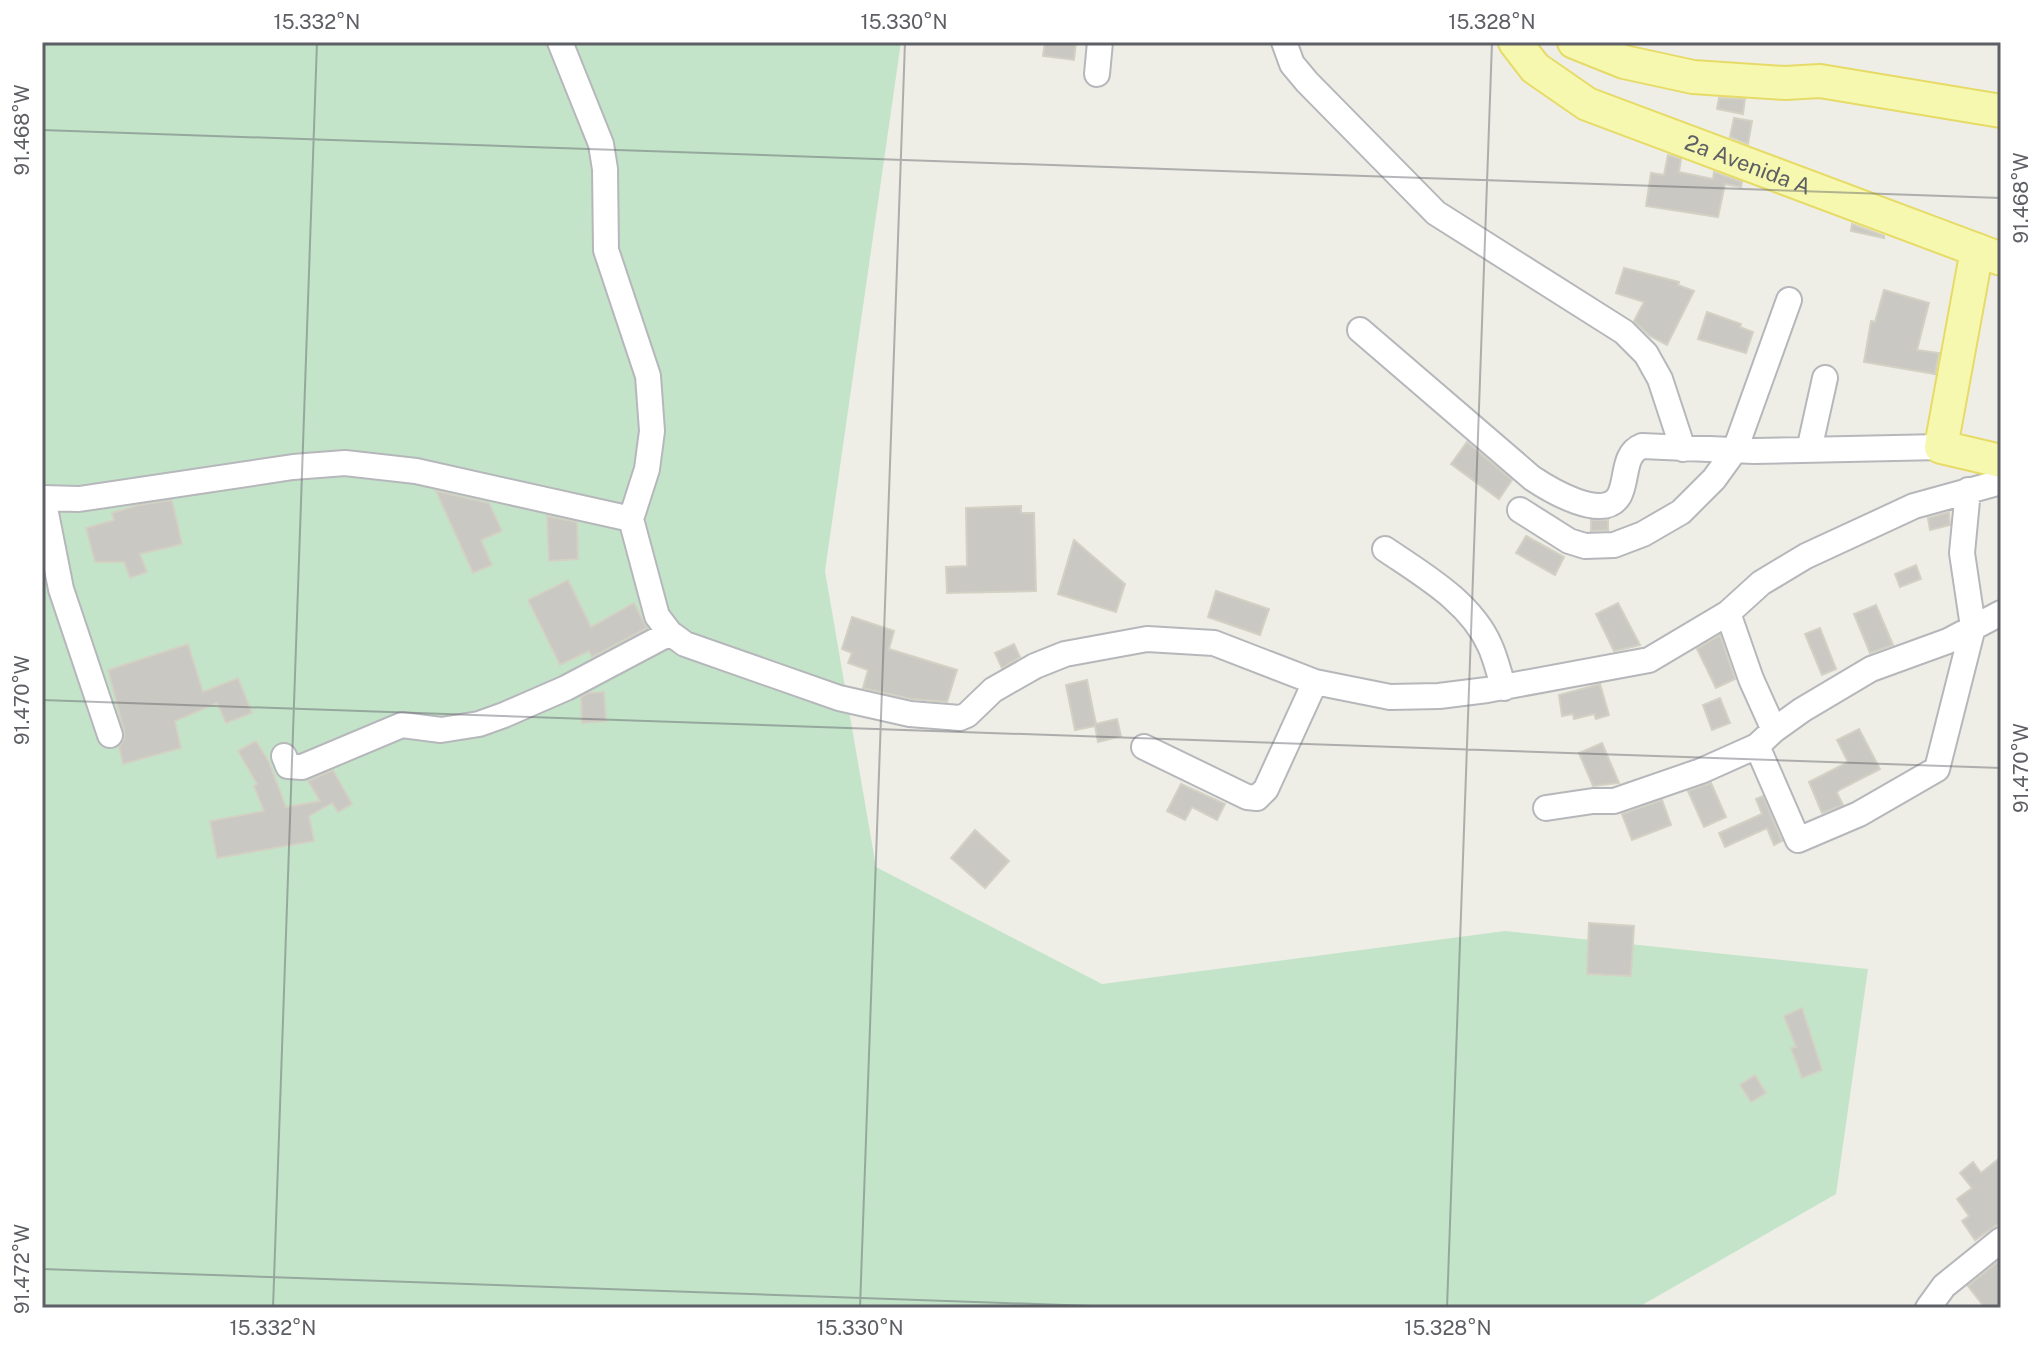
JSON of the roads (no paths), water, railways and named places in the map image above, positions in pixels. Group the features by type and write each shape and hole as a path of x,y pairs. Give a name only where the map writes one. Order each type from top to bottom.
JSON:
{"main road":[{"name":"2a Avenida A","path":"1515,42 1535,68 1587,104 1989,254"},
{"path":"1574,42 1624,62 1693,77 1785,83 1820,81 2001,111"},
{"path":"1989,254 1941,447 2001,461"}],"street":[{"path":"560,42 601,144 605,169 606,250 648,376 651,443 647,469 631,519 652,606 670,633 693,648 839,698 910,714 952,719 967,715 993,690 1035,666 1065,654 1147,639 1214,643 1315,682 1390,697 1439,696 1504,688 1649,660 1728,613 1761,583 1806,556 1914,506 2001,482"},
{"path":"1097,74 1100,42"},
{"path":"1284,42 1292,64 1307,82 1436,213 1624,332 1646,354 1660,379 1683,449"},
{"path":"1520,510 1569,541 1585,546 1614,545 1643,534 1681,512 1714,479 1735,450 1789,300"},
{"path":"1360,330 1532,478 1573,500 1599,506 1615,500 1631,454 1638,447 1735,450 1941,447"},
{"path":"1809,450 1825,378"},
{"path":"110,735 61,589 42,498 88,498 293,467 345,463 405,469 631,519"},
{"path":"1728,613 1751,679 1765,738 1798,840 1859,814 1937,769 1973,627 1962,553 1968,490"},
{"path":"1385,549 1428,578 1475,620 1491,646 1504,688"},
{"path":"1546,808 1614,801 1671,783 1765,738 1871,669 1948,641 2001,613"},
{"path":"284,756 288,766 302,767 402,725 441,730 479,724 566,688 670,633"},
{"path":"1144,747 1247,797 1257,798 1266,789 1315,682"},
{"path":"1928,1308 1944,1286 2001,1240"}]}
